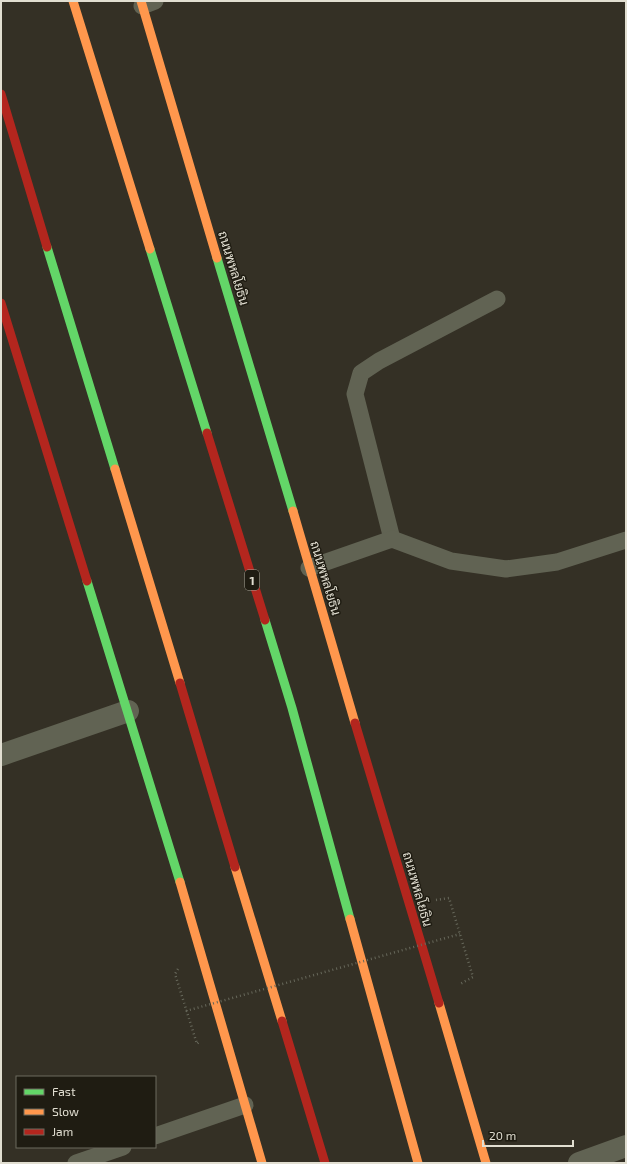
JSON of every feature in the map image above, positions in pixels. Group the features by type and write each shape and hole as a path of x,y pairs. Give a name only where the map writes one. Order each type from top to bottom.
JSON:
{"main road":[{"name":"1","path":"73,1 292,708 418,1163"},
{"name":"ถนนพหลโยธิน","path":"146,3 309,568 486,1163"},
{"path":"1,94 325,1163"},
{"path":"1,303 196,933 262,1163"}],"street":[{"path":"1,756 128,711"},
{"path":"579,1163 626,1146"}],"lane":[{"path":"392,539 355,394 360,373 379,361 497,299"},
{"path":"309,568 392,539 451,561 506,569 557,562 626,540"},
{"path":"156,1136 245,1105"},
{"path":"76,1163 119,1148"}],"path":[{"path":"410,905 449,898 473,977 437,997"},
{"path":"186,1011 460,934"}],"traffic: fast":[{"path":"47,247 115,469"},
{"path":"150,249 207,433"},
{"path":"217,258 293,511"},
{"path":"87,581 180,882"},
{"path":"265,620 292,708 350,919"}],"traffic: slow":[{"path":"73,1 150,249"},
{"path":"141,1 217,258"},
{"path":"115,469 180,683"},
{"path":"293,511 355,723"},
{"path":"235,867 282,1021"},
{"path":"180,882 262,1163"},
{"path":"350,919 418,1163"},
{"path":"439,1003 486,1163"}],"traffic: jam":[{"path":"1,94 47,247"},
{"path":"1,303 87,581"},
{"path":"207,433 265,620"},
{"path":"180,683 235,867"},
{"path":"355,723 439,1003"},
{"path":"282,1021 325,1163"}]}
